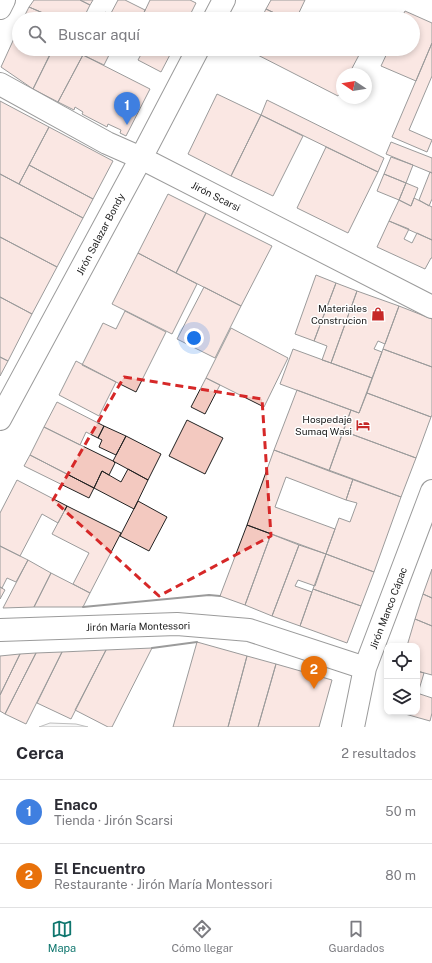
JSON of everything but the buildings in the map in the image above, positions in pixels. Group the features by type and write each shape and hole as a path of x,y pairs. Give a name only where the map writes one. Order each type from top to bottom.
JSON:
{"street":[{"path":"0,8 4,0"},
{"path":"218,12 224,0"},
{"name":"Jirón Salazar Bondy","path":"0,419 194,56"},
{"name":"Jirón Scarsi","path":"0,84 107,144 141,158 432,307"},
{"name":"Jirón Manco Cápac","path":"354,727 365,668 432,491"},
{"name":"Jirón María Montessori","path":"0,630 177,624 249,630 365,668"}],"highlighted area":[{"path":"124,377 262,399 271,536 159,596 53,500"}],"shaded area":[{"path":"50,723 76,724 88,727 39,727"}],"wall":[{"path":"83,607 209,595 220,596"},
{"path":"152,648 197,642"}],"place":[{"name":"Enaco","path":"127,125"},
{"name":"Materiales Construcion","path":"378,314"},
{"name":"Hospedaje Sumaq Wasi","path":"363,425"},
{"name":"El Encuentro","path":"314,689"}]}
